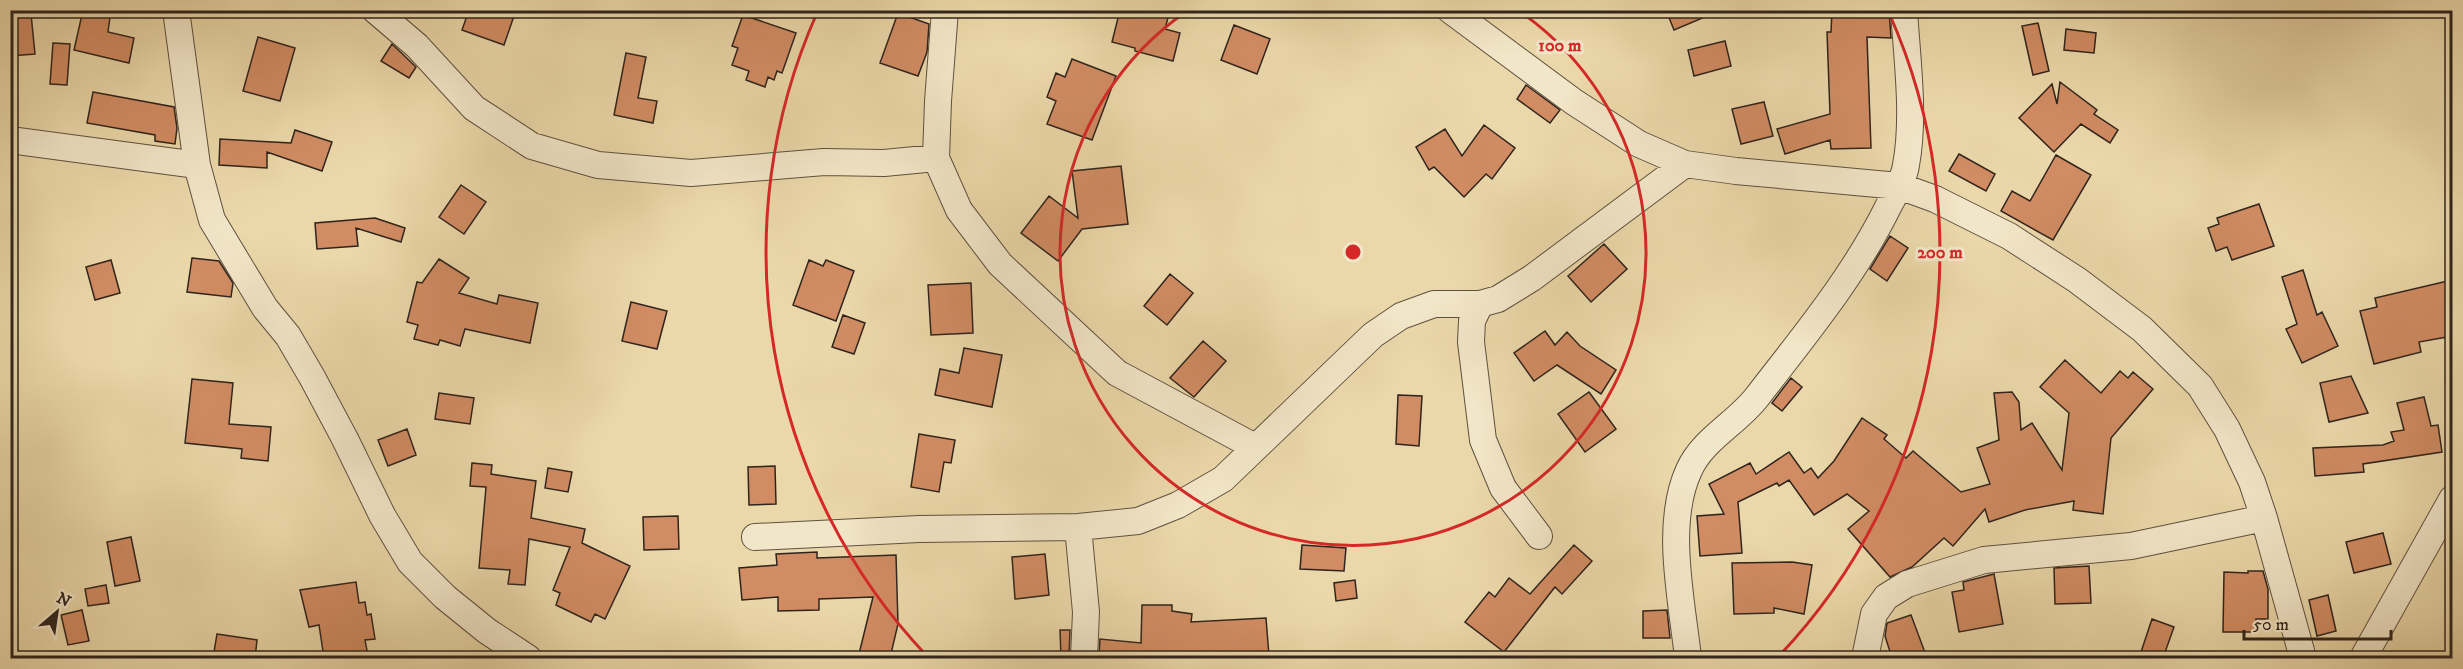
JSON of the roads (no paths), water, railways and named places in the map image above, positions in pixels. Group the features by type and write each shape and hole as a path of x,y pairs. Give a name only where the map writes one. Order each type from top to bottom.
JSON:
{"street":[{"path":"176,10 197,165 212,220 265,308 288,336 306,367 345,439 382,515 410,562 445,597 487,631 528,658"},
{"path":"375,10 417,46 474,108 532,146 598,165 691,172 824,162 884,163 936,158"},
{"path":"1450,10 1574,102 1639,144 1685,164 1899,186 1935,199 2009,236 2077,280 2142,328 2200,386 2232,440 2252,482 2264,518 2303,658"},
{"path":"1688,658 1676,546 1677,507 1689,469 1712,440 1748,408 1827,306 1871,242 1899,186 1906,167 1909,144 1904,10"},
{"path":"939,14 936,158 959,210 1000,264 1117,373 1255,447"},
{"path":"10,140 197,165"},
{"path":"755,537 919,529 1078,527 1138,521 1178,505 1223,479 1373,335 1401,316 1434,304 1480,304 1498,299 1532,278 1685,164"},
{"path":"1480,304 1472,321 1471,342 1483,440 1503,488 1539,536"},
{"path":"2363,658 2452,499"},
{"path":"1865,658 1874,614 1886,597 1907,584 1984,560 2131,546 2264,518"},
{"path":"1078,527 1086,612 1084,658"}]}
